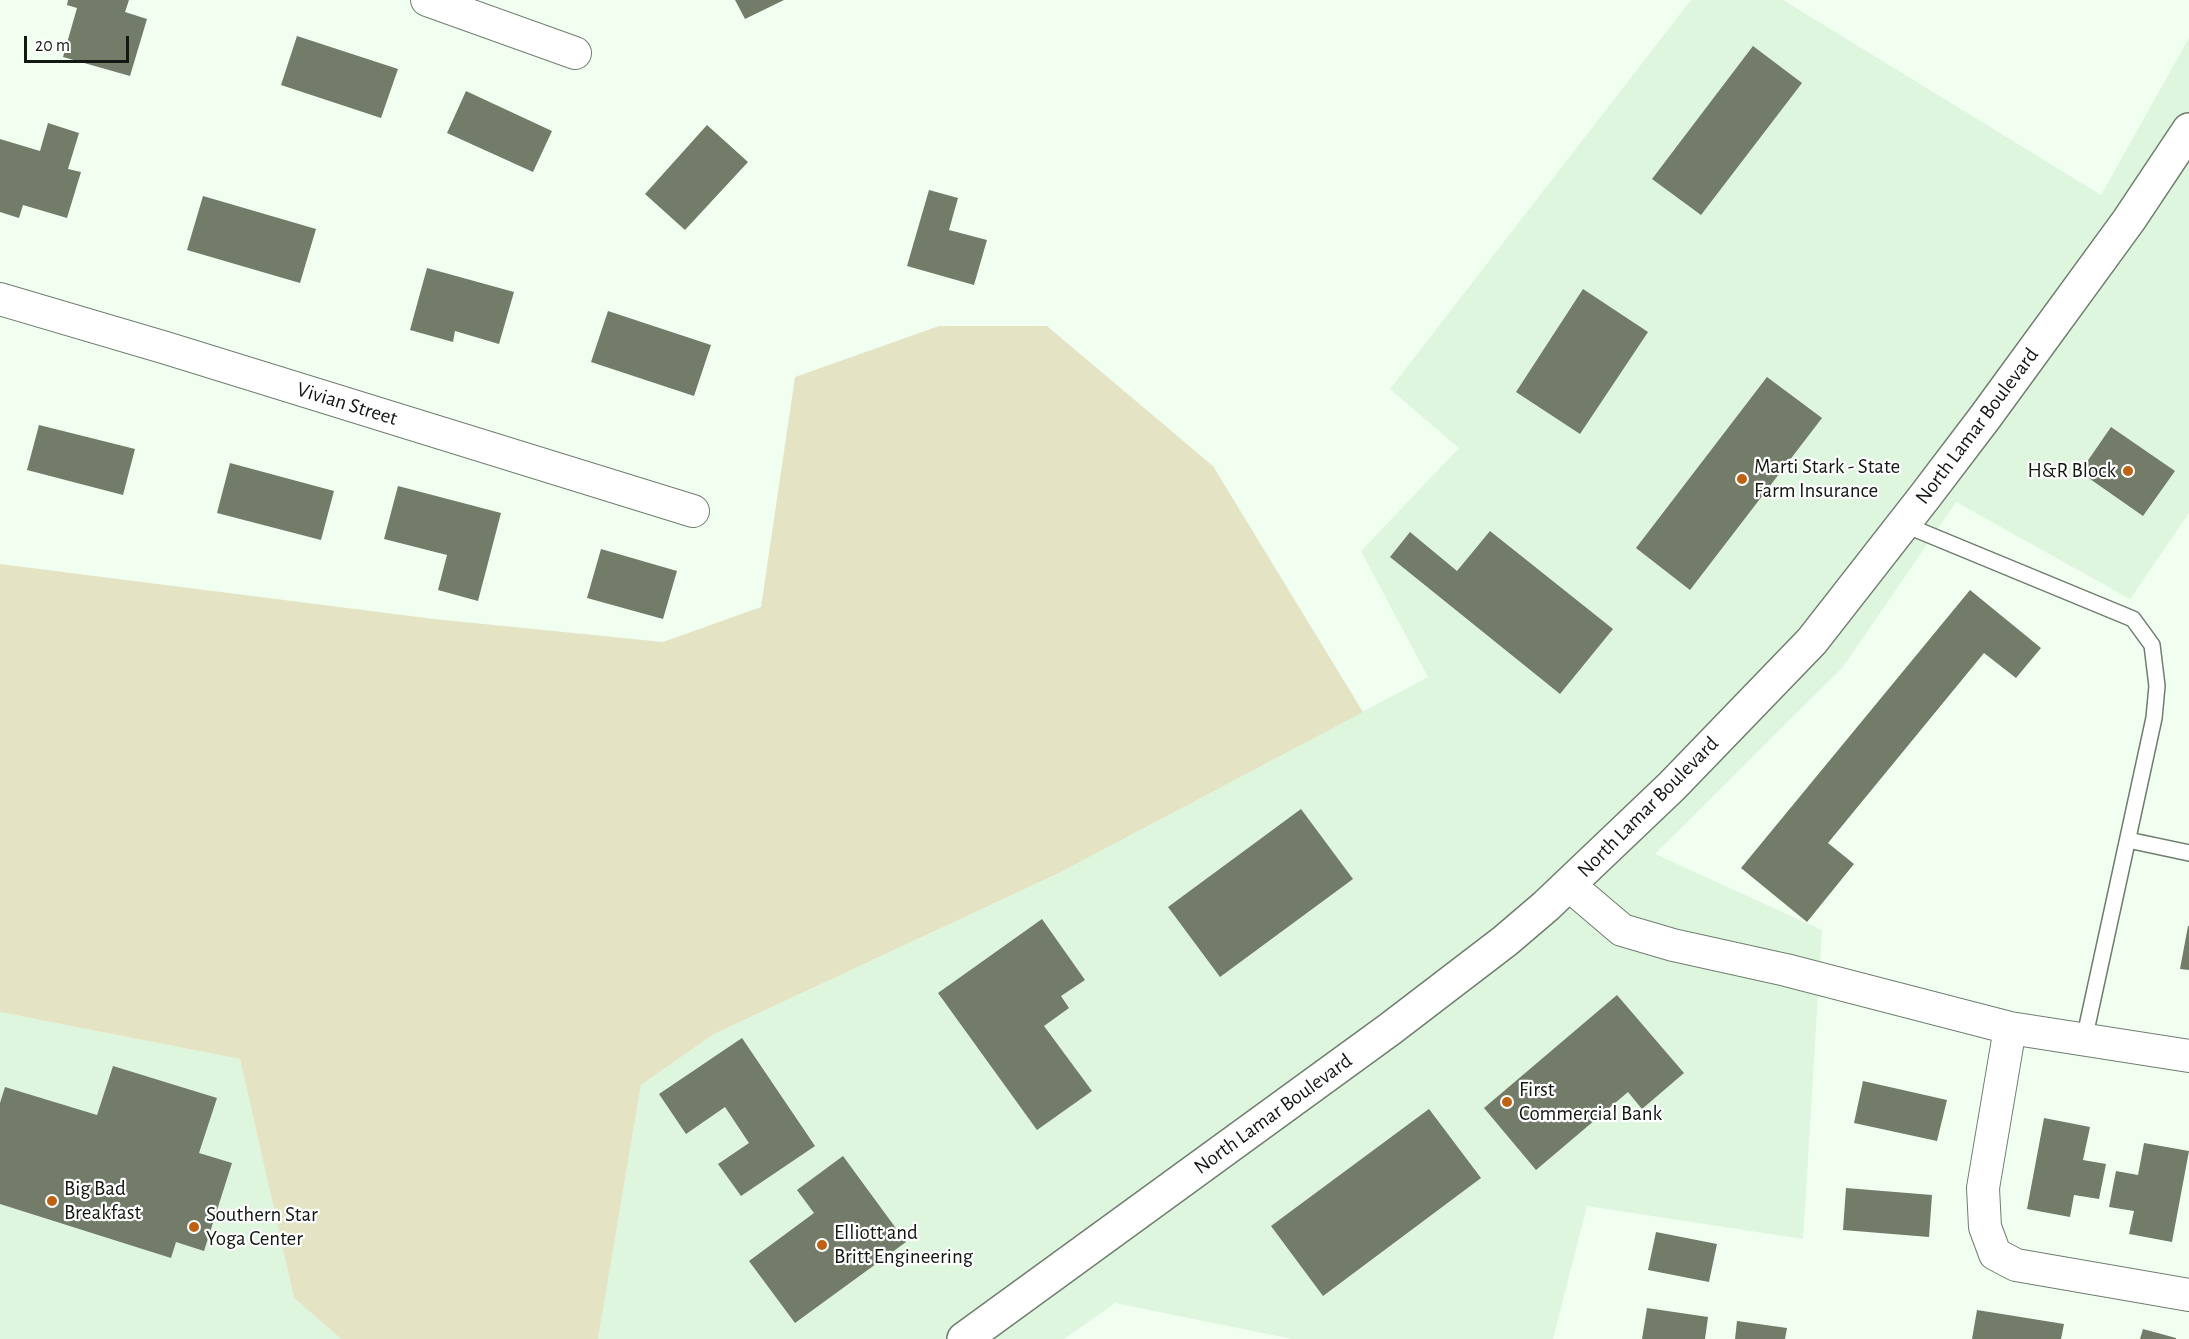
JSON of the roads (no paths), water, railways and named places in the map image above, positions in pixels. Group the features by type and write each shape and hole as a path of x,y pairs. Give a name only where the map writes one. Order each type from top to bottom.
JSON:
{"street":[{"path":"427,0 575,53"},
{"name":"North Lamar Boulevard","path":"964,1339 1390,1029 1505,941 1569,885 1672,786 1812,641 1903,524 2122,229 2189,130"},
{"name":"Vivian Street","path":"0,299 166,348 693,512"},
{"path":"1569,885 1623,930 1672,945 1786,970 2010,1028 2189,1056"},
{"path":"2010,1028 1983,1188 1985,1227 1995,1254 2016,1265 2189,1295"}],"lane":[{"path":"1903,524 2133,620 2152,645 2157,686 2154,718 2084,1040"},
{"path":"2128,840 2189,853"}],"place":[{"name":"H&R Block","path":"2128,471"},
{"name":"Marti Stark - State Farm Insurance","path":"1742,479"},
{"name":"First Commercial Bank","path":"1507,1102"},
{"name":"Big Bad Breakfast","path":"52,1201"},
{"name":"Southern Star Yoga Center","path":"194,1227"},
{"name":"Elliott and Britt Engineering","path":"822,1245"}]}
